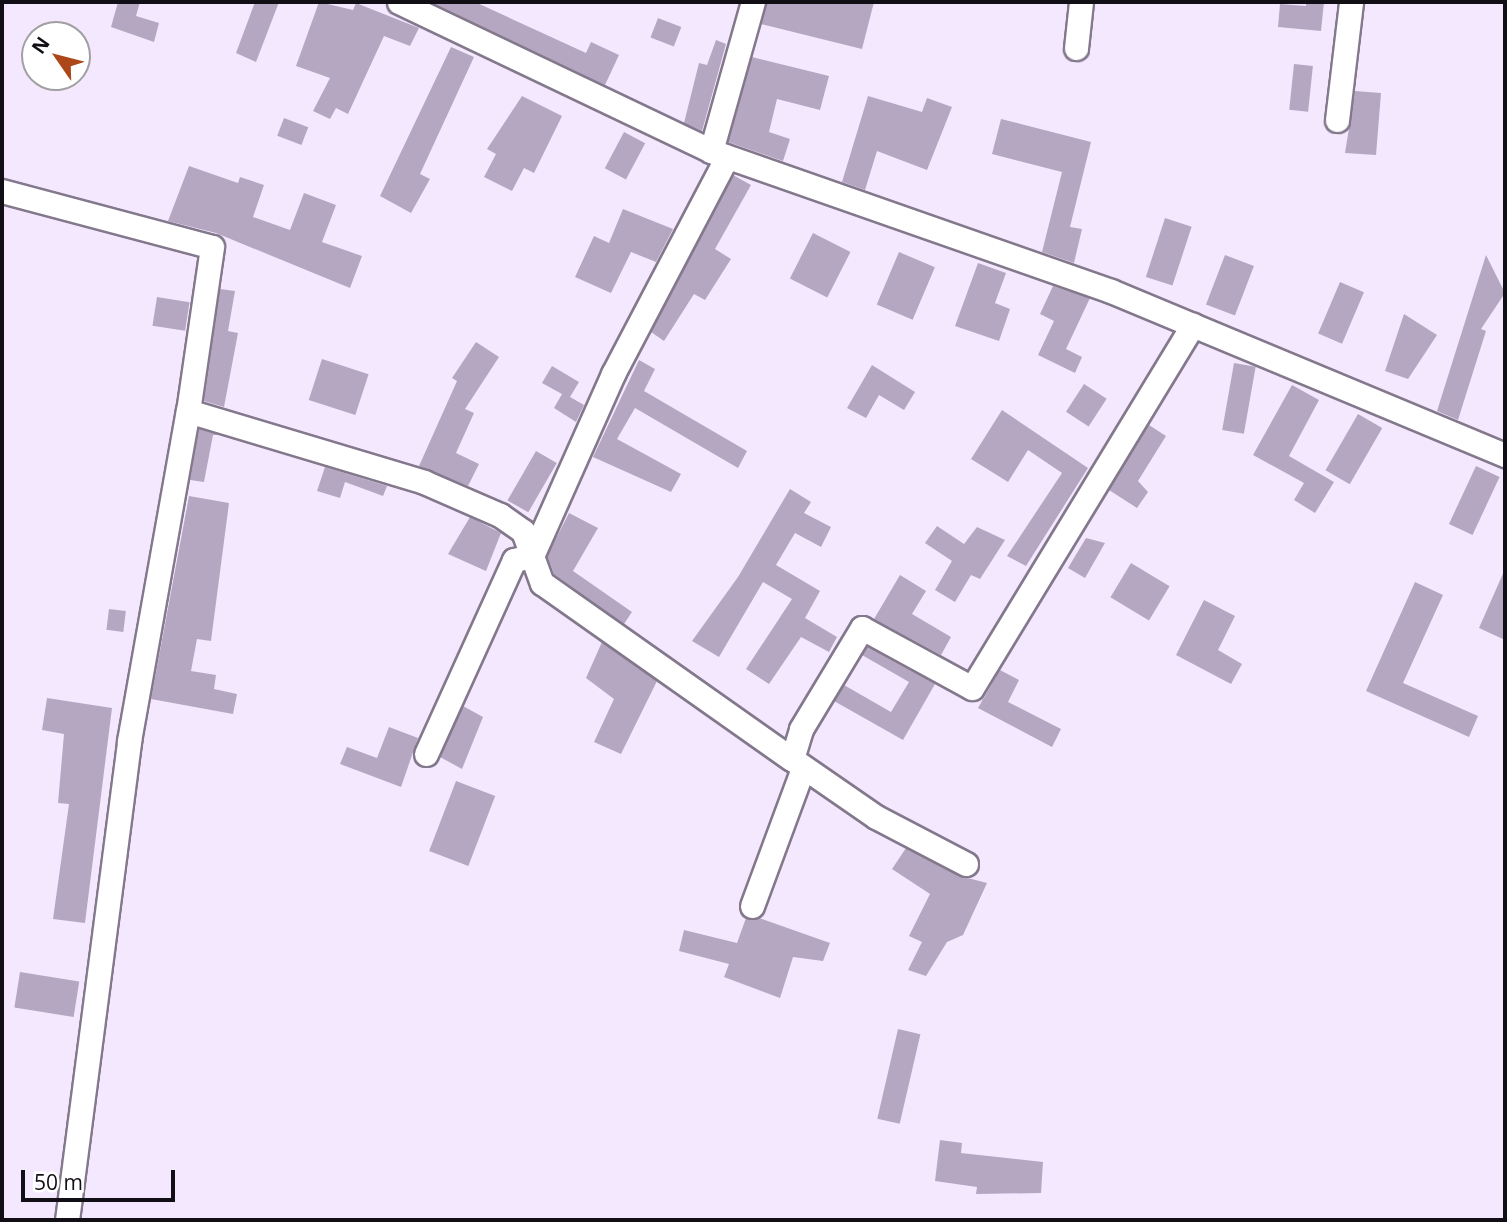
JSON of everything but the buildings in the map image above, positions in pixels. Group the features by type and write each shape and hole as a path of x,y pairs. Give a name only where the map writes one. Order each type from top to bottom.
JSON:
{"street":[{"path":"399,2 719,154 1111,291 1505,454"},
{"path":"532,556 613,374 719,154 753,2"},
{"path":"1076,48 1081,2"},
{"path":"1338,120 1351,2"},
{"path":"2,191 212,247 188,411 129,741 68,1220"},
{"path":"752,906 797,763 801,729 862,628 972,688 1192,325"},
{"path":"188,411 436,487 515,526 532,556 542,583 876,817 966,864"},
{"path":"426,754 514,560 532,556"}]}
